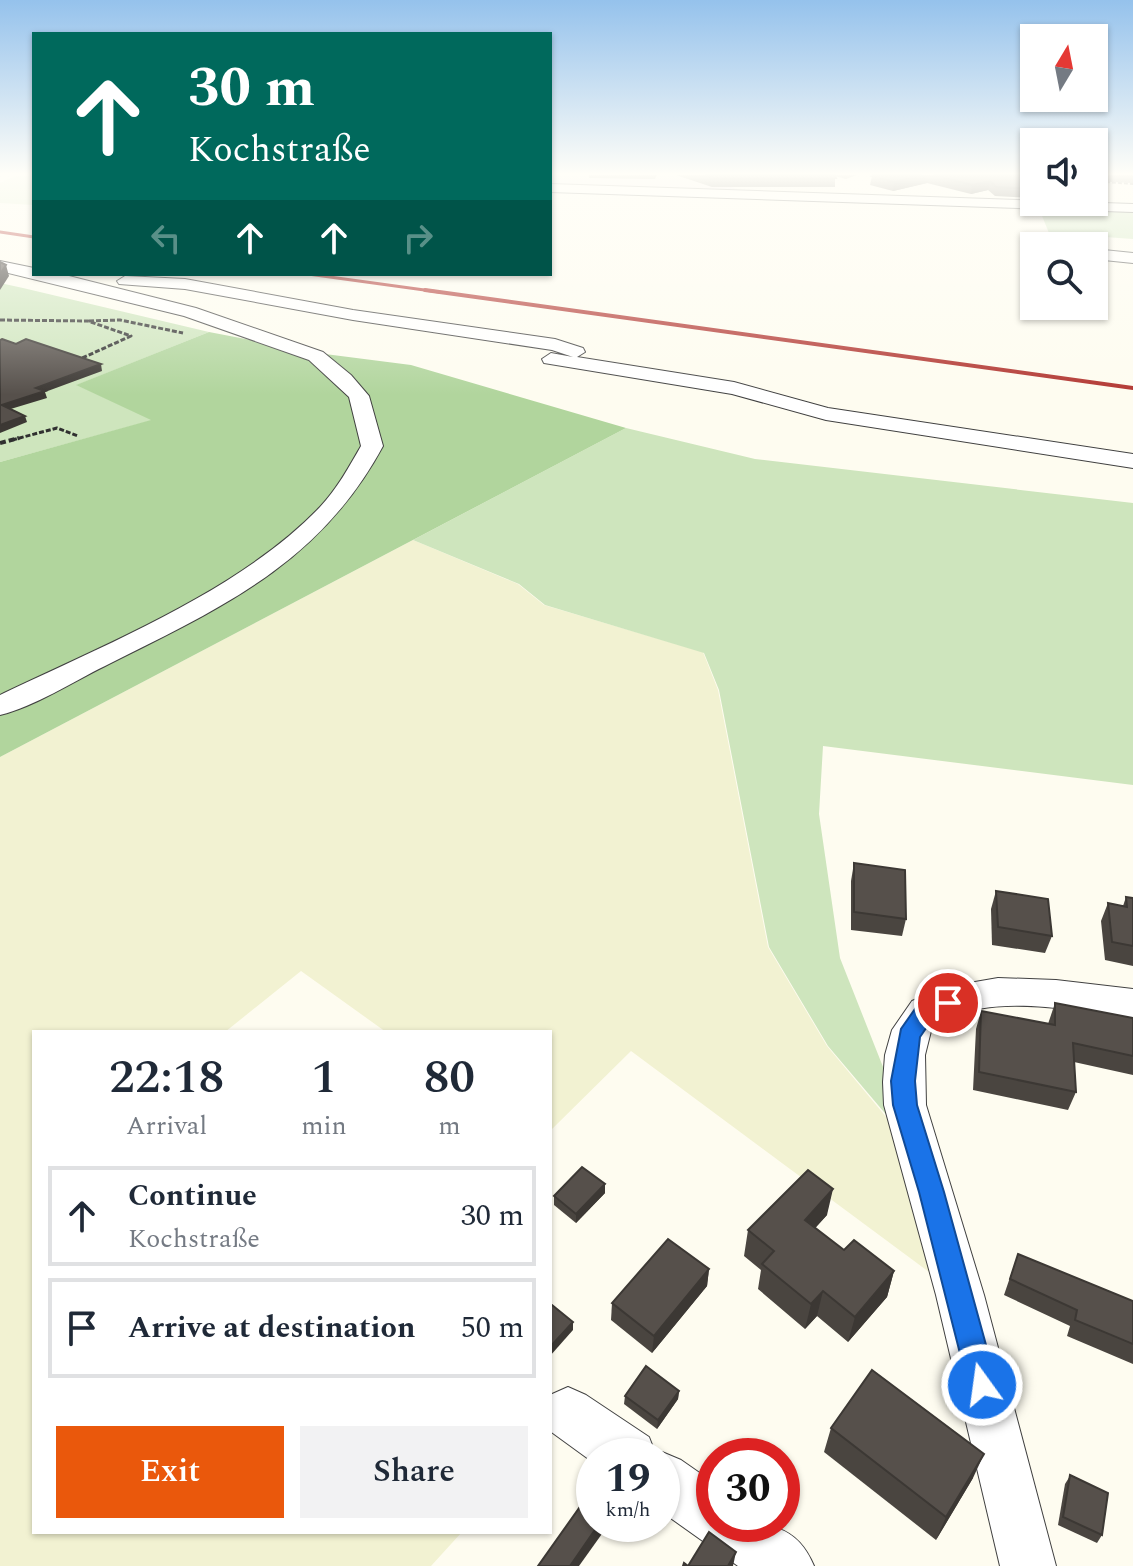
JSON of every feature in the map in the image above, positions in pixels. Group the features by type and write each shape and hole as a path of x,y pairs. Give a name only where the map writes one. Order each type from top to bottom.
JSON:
{"street":[{"path":"1108,255 1133,258"},
{"path":"0,266 32,273"},
{"path":"0,706 246,581 291,546 338,501 372,446 359,396 316,356 190,312 51,276"},
{"path":"87,284 131,281 185,284 353,315 555,345 582,354 607,369"},
{"path":"551,359 734,388 826,414 1133,461"},
{"path":"1028,1566 932,1192 905,1105 903,1081 909,1035 925,1012 971,994 1049,993 1133,1004"},
{"path":"568,1413 604,1438"},
{"path":"752,1542 786,1566"}],"path":[{"path":"0,320 120,320 183,333"},
{"path":"73,362 131,336 88,321"},
{"path":"0,443 57,428 78,436"}],"green space":[{"path":"0,283 209,332 77,385 153,420 0,462"},
{"path":"209,332 325,354 411,365 626,428 0,757 0,462 151,420 76,385"},
{"path":"626,428 755,459 1133,503 1133,785 823,746 819,814 840,958 932,1191 889,1118 828,1046 769,947 719,690 704,653 545,605 519,584 413,540"},
{"path":"413,540 518,584 544,605 703,652 718,690 768,947 827,1046 887,1118 932,1192 960,1295 631,1051 552,1129 552,1030 383,1030 301,971 227,1030 32,1030 32,1534 460,1534 431,1566 0,1566 0,757"}],"building":[{"path":"2,339 16,344 26,339 101,364 36,388 45,391 2,405 25,416 0,425"},
{"path":"854,863 905,870 906,919 854,912"},
{"path":"996,891 1048,899 1052,936 998,927"},
{"path":"1126,897 1133,898 1133,946 1112,942 1108,903 1127,907"},
{"path":"1055,1003 1133,1018 1133,1056 1073,1043 1076,1092 979,1072 981,1011 1055,1025"},
{"path":"582,1167 605,1184 576,1214 554,1196"},
{"path":"808,1170 833,1189 805,1220 844,1250 854,1240 894,1271 855,1317 823,1291 811,1304 762,1264 774,1251 748,1230"},
{"path":"668,1239 709,1269 654,1336 612,1303"},
{"path":"1018,1254 1133,1301 1133,1344 1075,1320 1077,1310 1010,1279"},
{"path":"552,1305 573,1322 552,1345"},
{"path":"646,1366 679,1391 658,1420 625,1396"},
{"path":"872,1370 984,1454 946,1517 831,1428"},
{"path":"1070,1475 1108,1493 1102,1535 1063,1517"},
{"path":"576,1512 576,1542 587,1542 570,1566 538,1566"},
{"path":"703,1542 722,1542 736,1552 728,1566 688,1566"}],"railway":[{"path":"323,276 439,292"},
{"path":"425,290 1133,388"}],"route":[{"path":"948,1003 925,1012 909,1035 903,1081 905,1105 932,1192 982,1385"}]}
